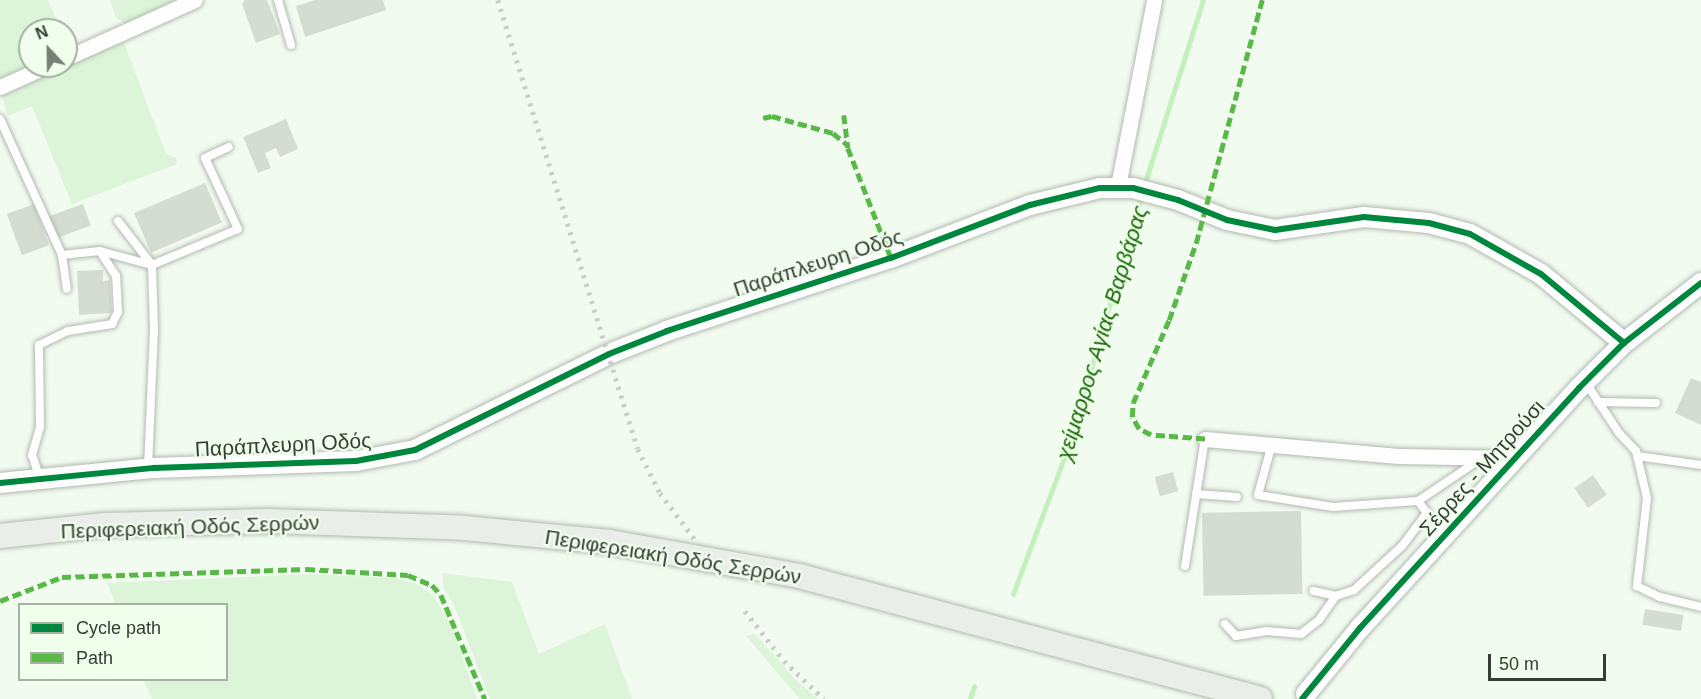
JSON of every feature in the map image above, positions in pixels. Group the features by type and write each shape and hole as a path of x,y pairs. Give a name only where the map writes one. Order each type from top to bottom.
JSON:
{"main road":[{"name":"Περιφερειακή Οδός Σερρών","path":"0,536 105,525 268,521 464,528 609,542 799,576 1260,699"}],"street":[{"path":"78,53 195,0"},
{"path":"1126,187 1154,0"},
{"path":"0,87 20,78"},
{"name":"Παράπλευρη Οδός","path":"0,483 39,477 148,469 356,461 415,450 609,354 667,331 891,258 1030,205 1076,192 1126,187 1178,200 1227,220 1275,230 1364,217 1429,224 1470,234 1541,274 1624,343"},
{"name":"Σέρρες - Μητρούσι","path":"1306,694 1513,458 1585,381 1624,343 1701,284"},
{"path":"1205,439 1272,444 1332,452 1479,460 1513,458"}],"lane":[{"path":"278,0 291,45"},
{"path":"0,119 62,255 67,289"},
{"path":"62,255 100,251 152,265 238,229 205,158 229,147"},
{"path":"118,221 152,265 154,330 148,469"},
{"path":"39,477 32,455 40,427 39,345 68,331 112,324 118,312 116,276 100,251"},
{"path":"1585,381 1637,456 1647,498 1637,586 1660,597 1701,607"},
{"path":"1598,402 1656,403"},
{"path":"1185,566 1205,439"},
{"path":"1272,444 1258,495 1333,507 1418,501 1479,460"},
{"path":"1637,456 1701,465"},
{"path":"1196,494 1237,497"},
{"path":"1314,591 1336,596 1354,590 1403,545 1427,513 1418,501"},
{"path":"1225,624 1236,636 1266,631 1301,634 1319,620 1336,596"}],"green space":[{"path":"0,0 48,0 56,18 18,18 18,72 0,79"},
{"path":"110,0 175,0 127,25 116,17"},
{"path":"122,38 166,154 176,158 177,164 72,204 32,106 8,116 2,96 39,78 78,78 78,59"},
{"path":"443,573 512,582 539,654 605,624 632,699 490,699 454,605 443,587"},
{"path":"310,574 393,578 414,583 433,595 451,625 477,699 152,699 144,681 228,681 228,603 116,603 107,583"},
{"path":"755,634 796,680 818,699 800,699 746,636"}],"building":[{"path":"245,0 267,0 280,34 256,43 242,4"},
{"path":"315,0 383,0 386,10 305,37 296,6"},
{"path":"286,119 298,149 280,157 276,148 265,153 271,168 258,173 243,137"},
{"path":"205,183 222,223 151,253 134,213"},
{"path":"34,204 49,245 22,255 7,214"},
{"path":"83,204 91,226 57,238 49,216"},
{"path":"103,270 103,281 110,280 112,313 79,315 77,271"},
{"path":"1691,378 1701,382 1701,425 1675,413"},
{"path":"1173,472 1178,491 1160,496 1155,477"},
{"path":"1593,475 1607,495 1588,508 1574,488"},
{"path":"1301,511 1302,594 1203,596 1202,513"},
{"path":"1645,609 1684,615 1681,631 1642,625"}],"waterway":[{"name":"χείμαρρος Αγίας Βαρβάρας","path":"1144,186 1203,0"},
{"name":"χείμαρρος Αγίας Βαρβάρας","path":"1013,594 1068,448 1142,194"},
{"name":"χείμαρρος Αγίας Βαρβάρας","path":"970,699 974,687"}],"railway":[{"path":"498,0 638,449 660,493 697,542"},
{"path":"745,611 784,661 824,699"}],"marked path":[{"path":"1205,439 1151,435 1139,429 1132,417 1133,403 1169,320 1196,243 1262,0"},
{"path":"844,115 848,148 891,258"},
{"path":"763,118 772,116 833,133 848,145"},
{"path":"0,601 62,577 306,569 408,575 432,585 441,595 485,699"}],"cycle path":[{"path":"0,483 154,468 356,461 415,450 609,354 667,331 891,258 1030,205 1100,188 1133,188 1178,200 1227,220 1275,230 1364,217 1429,223 1470,234 1541,274 1624,343"},
{"path":"1302,699 1360,628 1579,388 1624,343 1701,283"}]}
